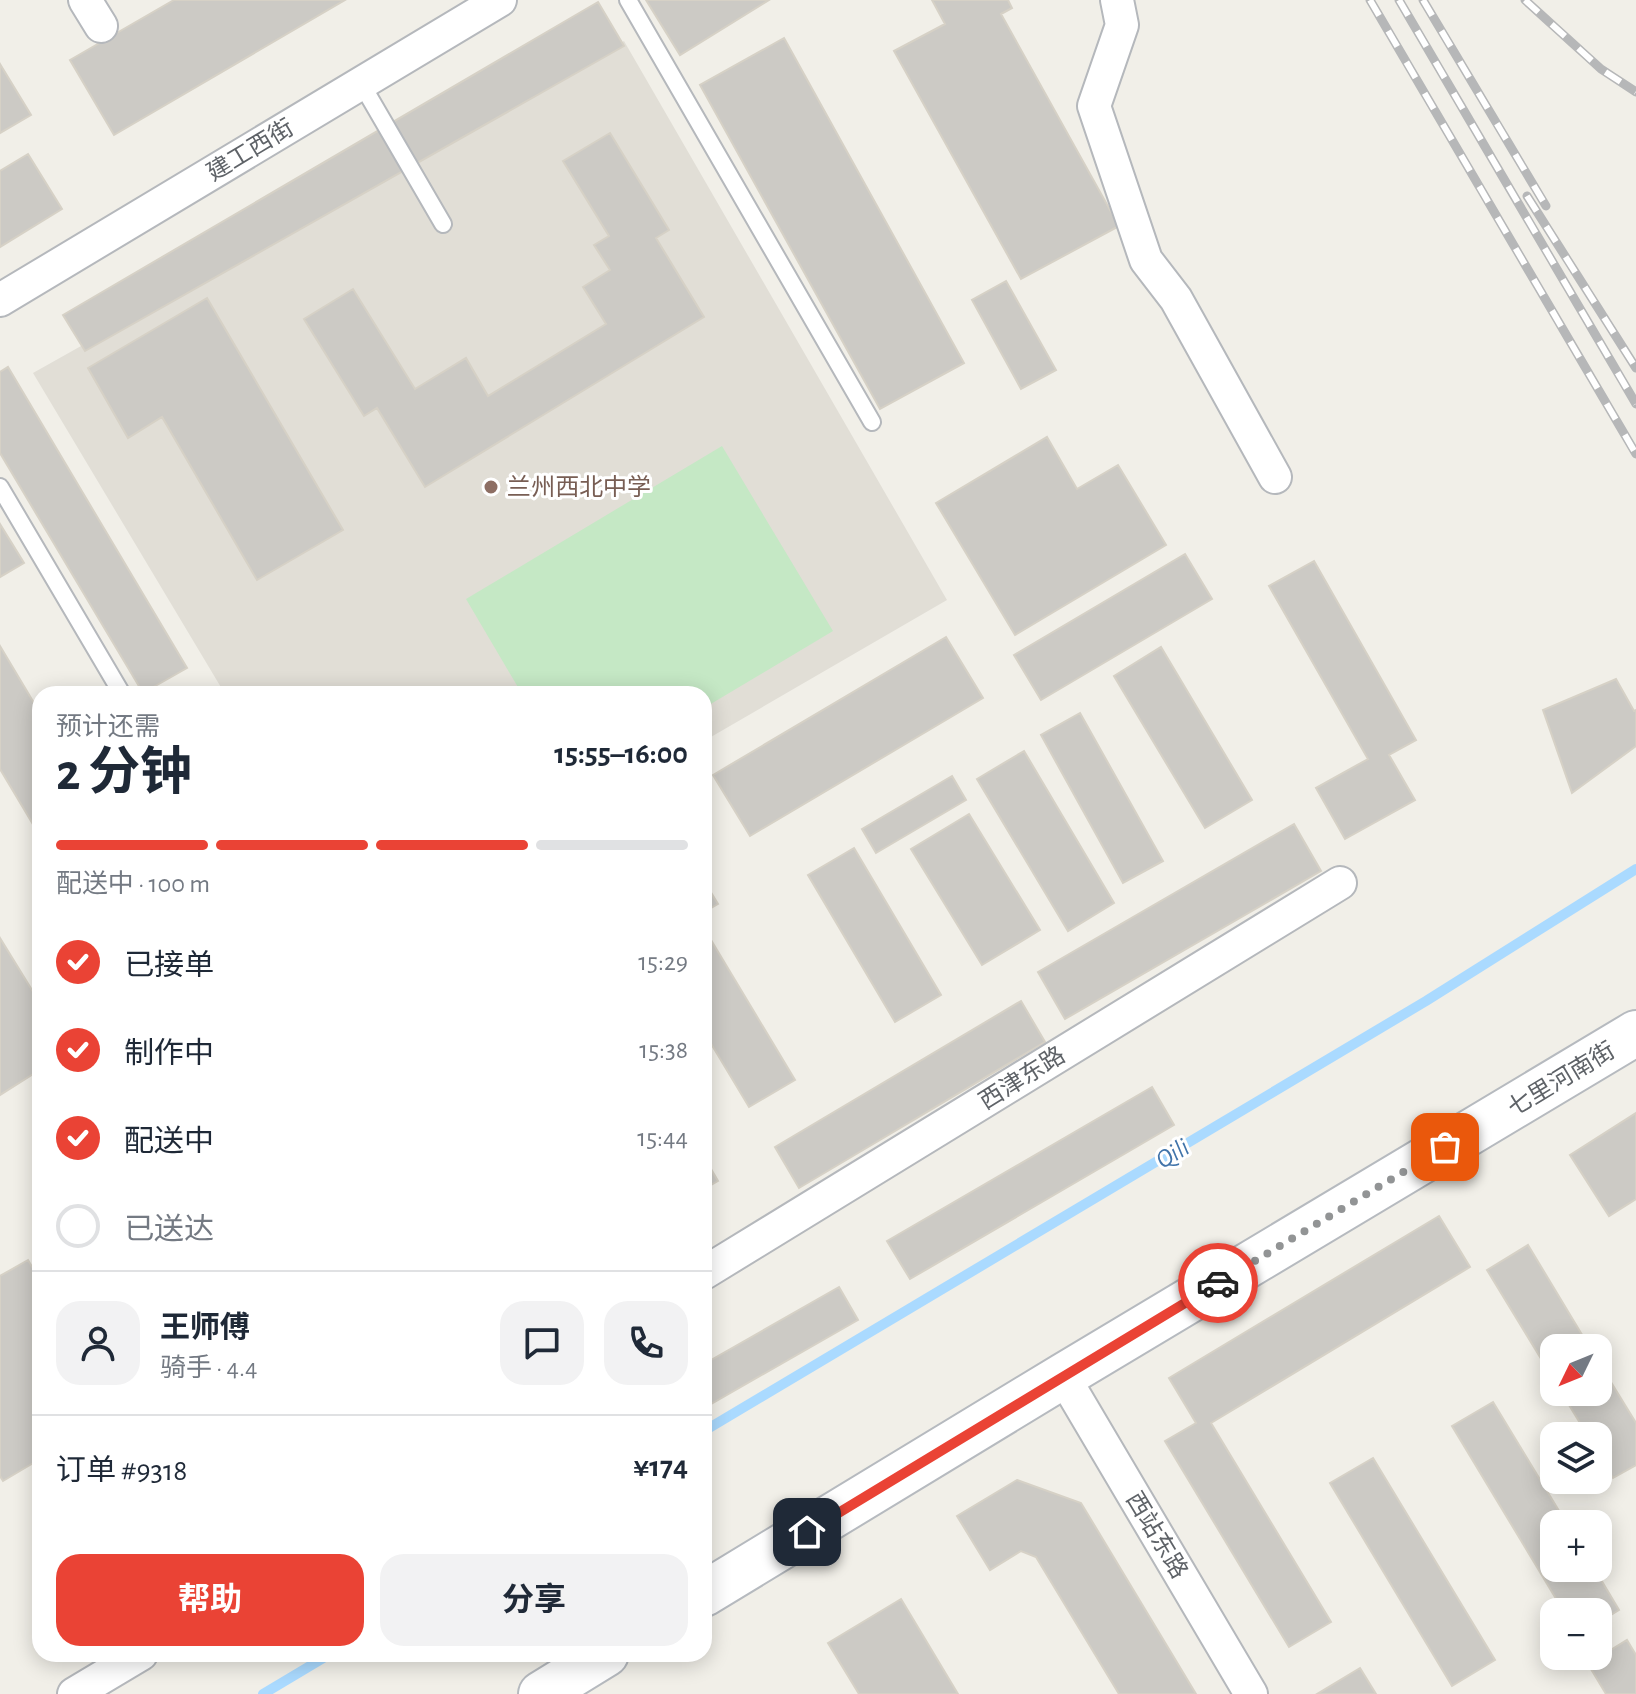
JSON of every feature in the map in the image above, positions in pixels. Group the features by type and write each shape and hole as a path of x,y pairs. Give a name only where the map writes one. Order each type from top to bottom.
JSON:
{"street":[{"name":"建工西街","path":"0,300 500,0"},
{"path":"1117,0 1122,25 1094,106 1146,260 1176,299 1275,477"},
{"name":"西津东路","path":"712,1268 1340,883"},
{"name":"七里河南街","path":"712,1589 1636,1033"},
{"name":"西站东路","path":"1063,1376 1251,1694"},
{"path":"74,1694 128,1662"},
{"path":"541,1694 593,1662"}],"lane":[{"path":"628,0 872,422"},
{"path":"361,83 443,224"},
{"path":"0,487 117,686"}],"shaded area":[{"name":"兰州西北中学","path":"624,41 947,600 712,736 712,686 220,686 33,373"}],"green space":[{"path":"722,446 833,631 712,703 712,686 517,686 466,599"}],"building":[{"path":"174,0 345,0 114,135 70,60"},
{"path":"646,0 769,0 680,55"},
{"path":"932,0 1008,0 1012,8 1001,14 1119,226 1021,279 894,51 945,24"},
{"path":"598,2 624,46 85,351 63,315"},
{"path":"784,38 964,363 880,409 700,85"},
{"path":"0,64 31,115 0,133"},
{"path":"610,133 669,230 656,238 704,317 425,487 377,408 364,416 304,319 353,289 415,389 466,358 488,396 606,324 583,287 610,270 594,245 609,236 563,161"},
{"path":"28,154 62,209 0,247 0,171"},
{"path":"1006,281 1056,370 1021,389 972,300"},
{"path":"207,298 343,530 257,580 162,417 128,438 88,368"},
{"path":"8,367 187,668 155,686 139,686 0,453 0,372"},
{"path":"1047,437 1077,489 1118,465 1166,545 1015,635 936,503"},
{"path":"0,524 24,563 0,577"},
{"path":"1185,554 1212,599 1041,700 1014,655"},
{"path":"1314,561 1416,740 1389,755 1415,800 1345,839 1316,788 1368,759 1269,586"},
{"path":"946,637 983,698 750,836 713,775"},
{"path":"0,646 32,700 32,823 0,769"},
{"path":"1161,647 1252,800 1205,828 1114,676"},
{"path":"1616,679 1636,710 1636,746 1572,793 1543,710"},
{"path":"1080,713 1163,861 1123,883 1041,735"},
{"path":"1024,751 1114,903 1068,931 977,779"},
{"path":"952,776 966,800 876,853 862,829"},
{"path":"969,814 1040,930 982,965 911,849"},
{"path":"1294,824 1321,871 1065,1019 1038,972"},
{"path":"854,848 941,995 895,1022 808,875"},
{"path":"0,938 32,990 32,1075 0,1095"},
{"path":"712,942 795,1080 749,1107 712,1045"},
{"path":"1021,1001 1045,1042 799,1188 775,1147"},
{"path":"1152,1087 1174,1125 910,1279 887,1241"},
{"path":"1636,1113 1636,1199 1609,1216 1570,1155"},
{"path":"712,1171 718,1181 712,1184"},
{"path":"1439,1216 1470,1267 1211,1423 1331,1622 1289,1647 1165,1441 1196,1423 1169,1378"},
{"path":"1528,1245 1582,1334 1540,1334 1540,1357 1487,1270"},
{"path":"28,1260 32,1267 32,1464 3,1481 0,1476 0,1276"},
{"path":"839,1287 858,1320 712,1403 712,1359"},
{"path":"1612,1384 1636,1423 1636,1465 1613,1478 1612,1422 1579,1422 1570,1406 1612,1406"},
{"path":"1493,1402 1540,1479 1540,1494 1549,1494 1559,1510 1540,1510 1540,1572 1452,1426"},
{"path":"1373,1458 1495,1660 1452,1686 1330,1483"},
{"path":"1017,1480 1081,1503 1196,1694 1119,1694 1036,1557 1021,1551 990,1570 957,1516"},
{"path":"1546,1582 1602,1582 1612,1598 1556,1598"},
{"path":"1612,1598 1619,1610 1612,1614"},
{"path":"901,1599 958,1694 859,1694 828,1643"},
{"path":"1627,1640 1636,1655 1636,1694 1606,1694 1592,1670 1612,1670 1612,1649"},
{"path":"1360,1668 1376,1694 1317,1694"}],"waterway":[{"name":"Qili","path":"712,1426 1426,1001 1636,869"},
{"name":"Qili","path":"263,1694 317,1662"}],"railway":[{"path":"1370,0 1636,454"},
{"path":"1399,0 1636,404"},
{"path":"1423,0 1546,206"},
{"path":"1525,0 1601,69 1636,92"},
{"path":"1527,196 1636,368"}],"way so far":[{"path":"1218,1283 1445,1147"}],"place":[{"name":"兰州西北中学","path":"491,487"}],"route":[{"path":"807,1532 1218,1283"}]}
